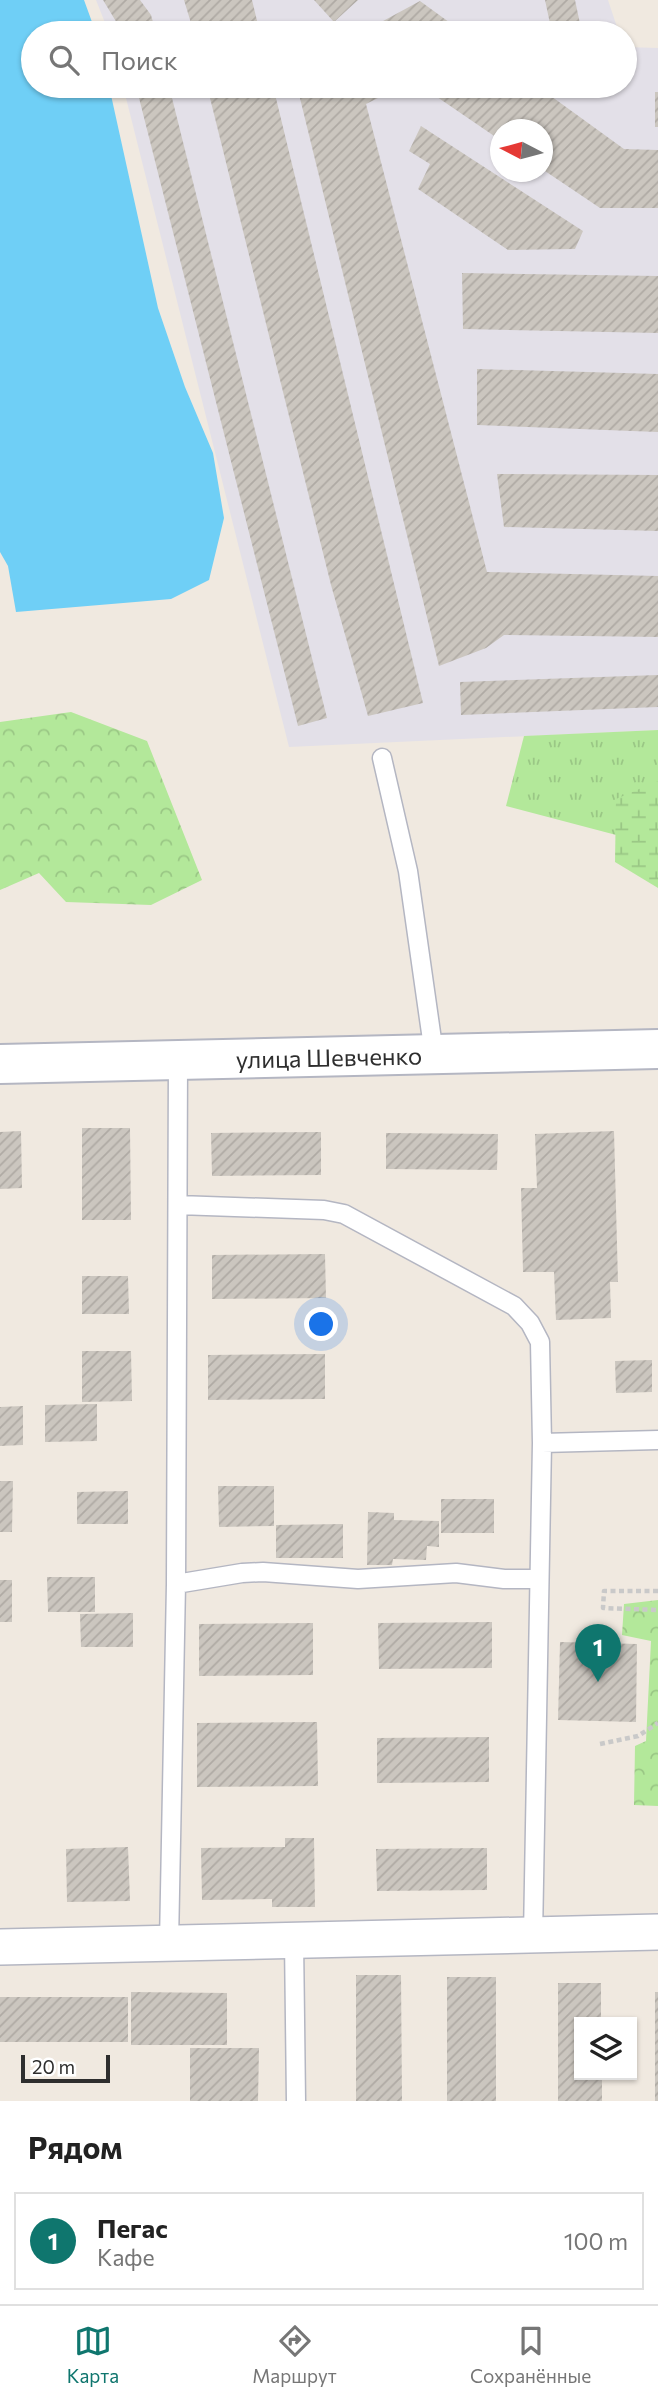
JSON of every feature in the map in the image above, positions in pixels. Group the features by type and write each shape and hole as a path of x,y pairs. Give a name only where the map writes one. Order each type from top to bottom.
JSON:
{"street":[{"name":"улица Шевченко","path":"0,1063 658,1049"},
{"path":"0,1947 658,1932"}],"lane":[{"path":"382,758 408,871 434,1054"},
{"path":"169,1943 176,1584 177,1061"},
{"path":"178,1205 324,1210 344,1214 514,1306 530,1323 540,1342 542,1443 533,1936"},
{"path":"542,1443 658,1440"},
{"path":"176,1584 263,1572 358,1579 456,1573 540,1580"},
{"path":"294,1940 296,2101"}],"path":[{"path":"658,1591 604,1591 603,1608 658,1609"},
{"path":"600,1744 638,1736 658,1723"}],"shaded area":[{"path":"96,0 608,0 615,21 104,21"},
{"path":"637,47 658,48 658,730 289,747 126,98 637,98"}],"green space":[{"path":"71,712 147,741 202,880 151,905 66,902 39,873 0,890 0,722"},
{"path":"658,730 658,846 506,806 524,736"},
{"path":"658,781 658,888 615,862 616,799"},
{"path":"658,1600 658,1806 634,1805 635,1746 646,1741 651,1641 622,1635 624,1604"}],"water":[{"path":"0,0 84,0 92,21 21,21 21,98 112,98 158,308 185,387 213,453 224,518 209,580 171,599 16,612 8,566 0,552"}],"building":[{"path":"103,0 140,0 153,21 116,21"},
{"path":"184,0 252,0 257,21 190,21"},
{"path":"314,0 358,0 335,21"},
{"path":"545,0 575,0 579,21 549,21"},
{"path":"420,1 448,21 383,21"},
{"path":"655,92 658,92 658,127 655,127"},
{"path":"139,98 172,98 327,718 298,726"},
{"path":"210,98 276,98 423,703 368,716 331,585"},
{"path":"300,98 378,98 366,104 487,572 658,576 658,637 504,635 486,648 439,666"},
{"path":"439,98 554,98 624,149 658,150 658,208 600,208 553,176 553,119 490,119 490,133"},
{"path":"421,126 490,171 490,182 507,182 583,231 575,249 508,250 418,189 430,164 409,151"},
{"path":"462,273 658,276 658,333 463,329"},
{"path":"477,369 658,374 658,432 477,425"},
{"path":"497,474 658,475 658,531 504,527"},
{"path":"658,675 658,707 461,715 460,682"},
{"path":"82,1128 130,1128 131,1220 82,1220"},
{"path":"21,1131 22,1188 0,1189 0,1132"},
{"path":"614,1131 618,1282 610,1282 611,1318 556,1320 554,1272 523,1272 521,1188 537,1188 535,1134"},
{"path":"321,1132 321,1175 212,1176 211,1133"},
{"path":"386,1133 498,1134 497,1170 386,1169"},
{"path":"325,1254 326,1298 212,1299 212,1255"},
{"path":"82,1276 128,1276 129,1314 82,1314"},
{"path":"82,1351 131,1351 132,1401 82,1402"},
{"path":"325,1354 325,1399 208,1400 208,1355"},
{"path":"652,1360 652,1392 616,1393 615,1361"},
{"path":"97,1404 97,1441 45,1442 45,1405"},
{"path":"23,1406 23,1445 0,1446 0,1407"},
{"path":"0,1481 13,1481 12,1532 0,1532"},
{"path":"218,1486 274,1486 274,1526 219,1527"},
{"path":"128,1491 128,1524 77,1524 77,1492"},
{"path":"441,1499 494,1499 494,1533 441,1533"},
{"path":"368,1512 394,1513 394,1520 439,1521 439,1547 427,1546 426,1560 393,1559 392,1565 367,1565"},
{"path":"343,1524 343,1558 276,1558 276,1525"},
{"path":"47,1577 95,1577 95,1612 48,1612"},
{"path":"0,1580 12,1580 12,1622 0,1622"},
{"path":"133,1613 133,1647 81,1647 80,1614"},
{"path":"492,1622 492,1668 379,1669 378,1623"},
{"path":"313,1623 313,1675 199,1676 199,1624"},
{"path":"560,1642 637,1644 636,1722 558,1720"},
{"path":"317,1722 318,1786 197,1787 197,1723"},
{"path":"489,1737 489,1782 377,1783 377,1738"},
{"path":"285,1838 314,1838 315,1907 272,1907 272,1899 202,1900 201,1848 285,1847"},
{"path":"128,1847 130,1901 67,1902 66,1849"},
{"path":"487,1848 487,1890 377,1891 376,1849"},
{"path":"356,1975 401,1975 402,2101 356,2101"},
{"path":"447,1977 496,1977 496,2101 447,2101"},
{"path":"558,1983 601,1983 601,2017 574,2017 574,2080 602,2080 602,2101 558,2101"},
{"path":"131,1992 227,1993 227,2045 131,2045"},
{"path":"655,1992 658,1992 658,2101 655,2101"},
{"path":"0,1997 128,1997 128,2042 0,2042"},
{"path":"190,2048 259,2048 258,2101 190,2101"}],"place":[{"name":"Пегас","path":"598,1682"}]}
